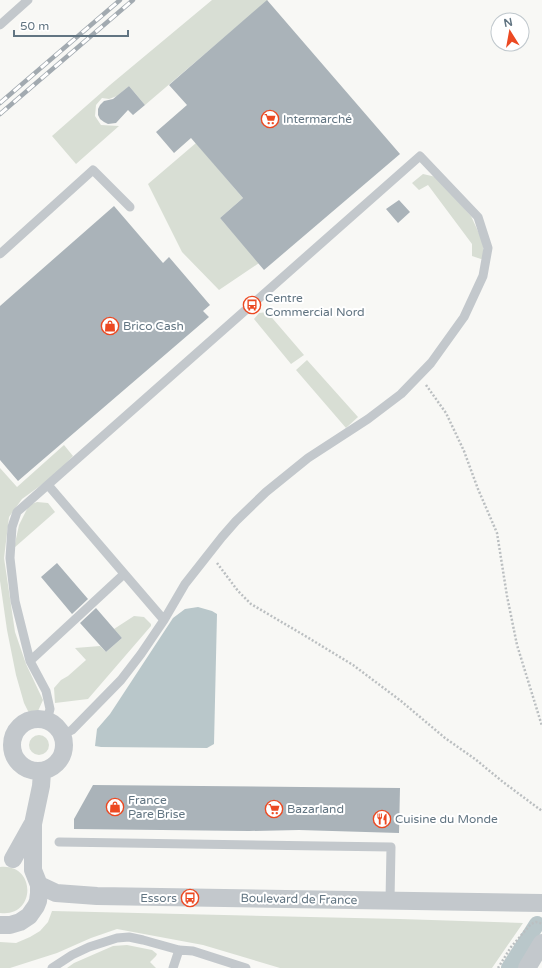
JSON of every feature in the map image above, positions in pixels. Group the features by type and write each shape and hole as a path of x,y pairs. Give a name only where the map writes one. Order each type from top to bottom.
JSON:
{"street":[{"path":"30,720 47,720 53,723 62,734 65,743 64,752 60,761 54,767 42,772 27,770 14,757 12,739 22,724 30,720"},
{"path":"0,925 10,925 20,922 29,916 38,901 39,893 36,878 33,824 41,786 42,772"},
{"path":"6,859 33,824"},
{"name":"Boulevard de France","path":"6,859 22,863 36,878 56,893 105,896 542,903"},
{"path":"36,906 56,893"},
{"path":"526,968 542,943"}],"lane":[{"path":"0,25 28,0"},
{"path":"47,720 50,709 46,691 30,660 15,601 10,558 12,527 18,512 420,156 478,218 488,248 482,276 464,317 431,363 401,394 368,419 308,458 266,492 236,521 185,584 164,620 121,680 72,730 62,734"},
{"path":"0,254 92,170 130,207"},
{"path":"48,486 164,620"},
{"path":"30,660 124,574"},
{"path":"59,842 391,847 390,900"},
{"path":"52,968 72,955 89,947 117,938 129,937 179,950 193,950 246,968"},
{"path":"173,968 179,950"}],"path":[{"path":"423,382 446,413 464,451 497,533 507,596 517,645 542,726"},
{"path":"209,553 238,591 251,604 353,665 401,701 445,738 475,759 542,811"},
{"path":"498,968 512,947 531,924 536,922 542,924"}],"shaded area":[{"path":"212,0 268,0 145,105 129,86 117,96 109,99 102,98 96,105 95,116 101,125 119,126 76,164 52,136 110,85"},
{"path":"196,143 243,198 220,218 259,263 219,290 182,252 148,184"},
{"path":"423,174 436,177 471,216 482,240 485,258 481,259 472,256 472,244 428,185 419,190 412,183"},
{"path":"267,312 304,355 291,364 254,319 259,313"},
{"path":"307,360 358,417 346,428 296,370"},
{"path":"64,445 73,456 55,475 22,499 9,517 4,558 15,632 26,664 43,700 38,711 29,713 24,703 16,675 7,630 0,581 0,468 17,487"},
{"path":"37,502 48,503 55,512 14,548 19,525 29,505"},
{"path":"198,607 217,614 214,744 207,748 95,746 97,729 110,714 173,618 185,609"},
{"path":"134,616 144,617 151,624 151,626 88,699 55,703 54,688 61,680 68,676 86,660 75,648 100,646 106,652 122,638 114,629"},
{"path":"39,735 46,738 49,745 46,752 39,755 32,752 29,745 32,738"},
{"path":"0,867 12,868 21,873 26,881 26,900 20,907 12,912 0,913"},
{"path":"52,911 523,923 492,968 280,968 203,945 117,929 91,938 57,953 10,968 0,968 0,942 16,943 30,937 40,931 48,922"},
{"path":"127,945 152,950 157,954 150,962 156,968 67,968 74,963 113,946"}],"building":[{"name":"Intermarché","path":"267,0 400,154 264,270 220,218 243,198 191,138 174,153 156,132 187,105 169,85"},
{"path":"129,86 145,105 133,115 128,110 116,123 108,124 100,119 98,109 100,105 104,101 113,99"},
{"path":"399,200 410,212 398,223 386,209"},
{"path":"114,206 163,263 169,257 210,305 203,311 209,317 18,481 0,460 0,306"},
{"path":"57,563 88,599 72,614 41,577"},
{"path":"96,608 122,638 106,652 80,623"},
{"path":"93,785 400,788 399,833 299,830 249,831 74,829 74,819"}],"waterway":[{"path":"509,968 537,924"}],"railway":[{"path":"0,103 120,0"},
{"path":"0,114 133,0"}],"place":[{"name":"Intermarché","path":"270,119"},
{"name":"Centre Commercial Nord","path":"252,305"},
{"name":"Brico Cash","path":"110,326"},
{"name":"France Pare Brise","path":"115,807"},
{"name":"Bazarland","path":"274,809"},
{"name":"Cuisine du Monde","path":"382,819"},
{"name":"Essors","path":"190,898"}]}
